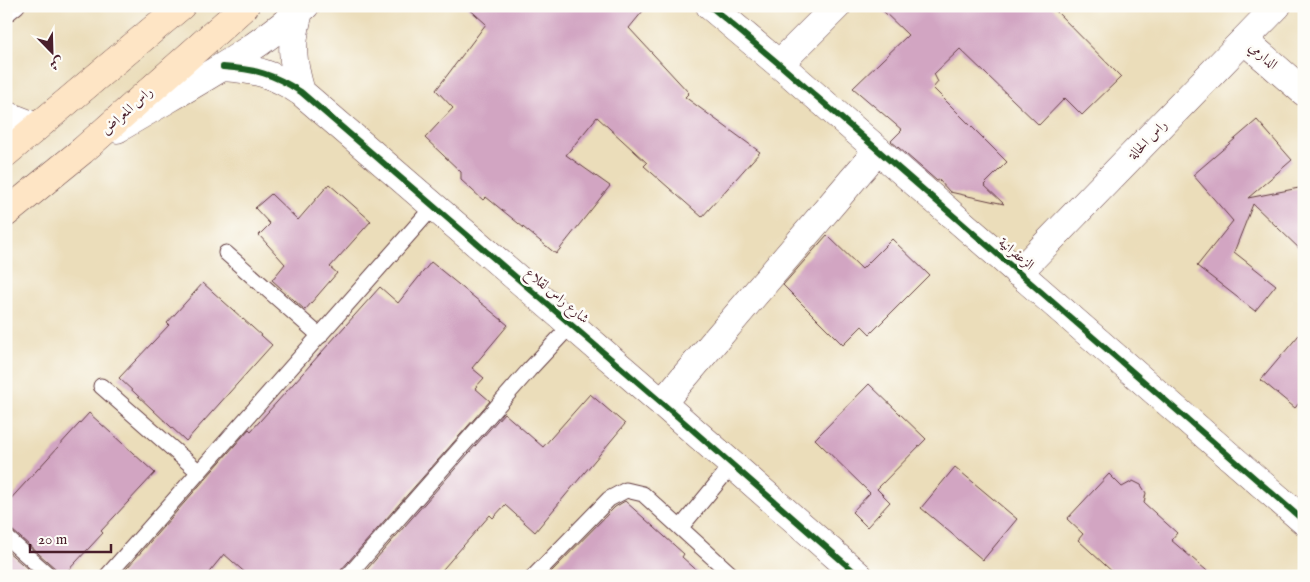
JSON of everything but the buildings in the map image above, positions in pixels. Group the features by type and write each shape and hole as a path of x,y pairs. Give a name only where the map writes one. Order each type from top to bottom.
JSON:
{"street":[{"path":"6,152 181,6"},
{"name":"راس المعراض","path":"6,213 82,151 245,6"},
{"name":"الزعفرانية","path":"710,6 1304,521"},
{"path":"779,64 837,6"},
{"name":"راس الحالة","path":"1018,273 1277,6"},
{"path":"82,151 223,67 261,42 302,9"},
{"path":"300,92 292,52 294,32 302,9"},
{"name":"الدارمي","path":"1244,40 1304,92"},
{"name":"شارع راس لقلاع","path":"223,67 246,68 266,72 300,92 572,324 859,576"},
{"path":"6,115 37,127"},
{"path":"662,403 878,150"}],"lane":[{"path":"6,15 17,6"},
{"path":"107,576 434,207"},
{"path":"226,253 320,336"},
{"path":"348,576 572,324"},
{"path":"101,386 199,472"},
{"path":"681,527 732,465"},
{"path":"534,576 609,499 626,490 643,494 733,576"},
{"path":"6,537 50,576"}],"cycle path":[{"path":"710,6 1304,521"},
{"path":"223,67 245,69 264,74 282,81 301,92 662,403 859,576"}]}
